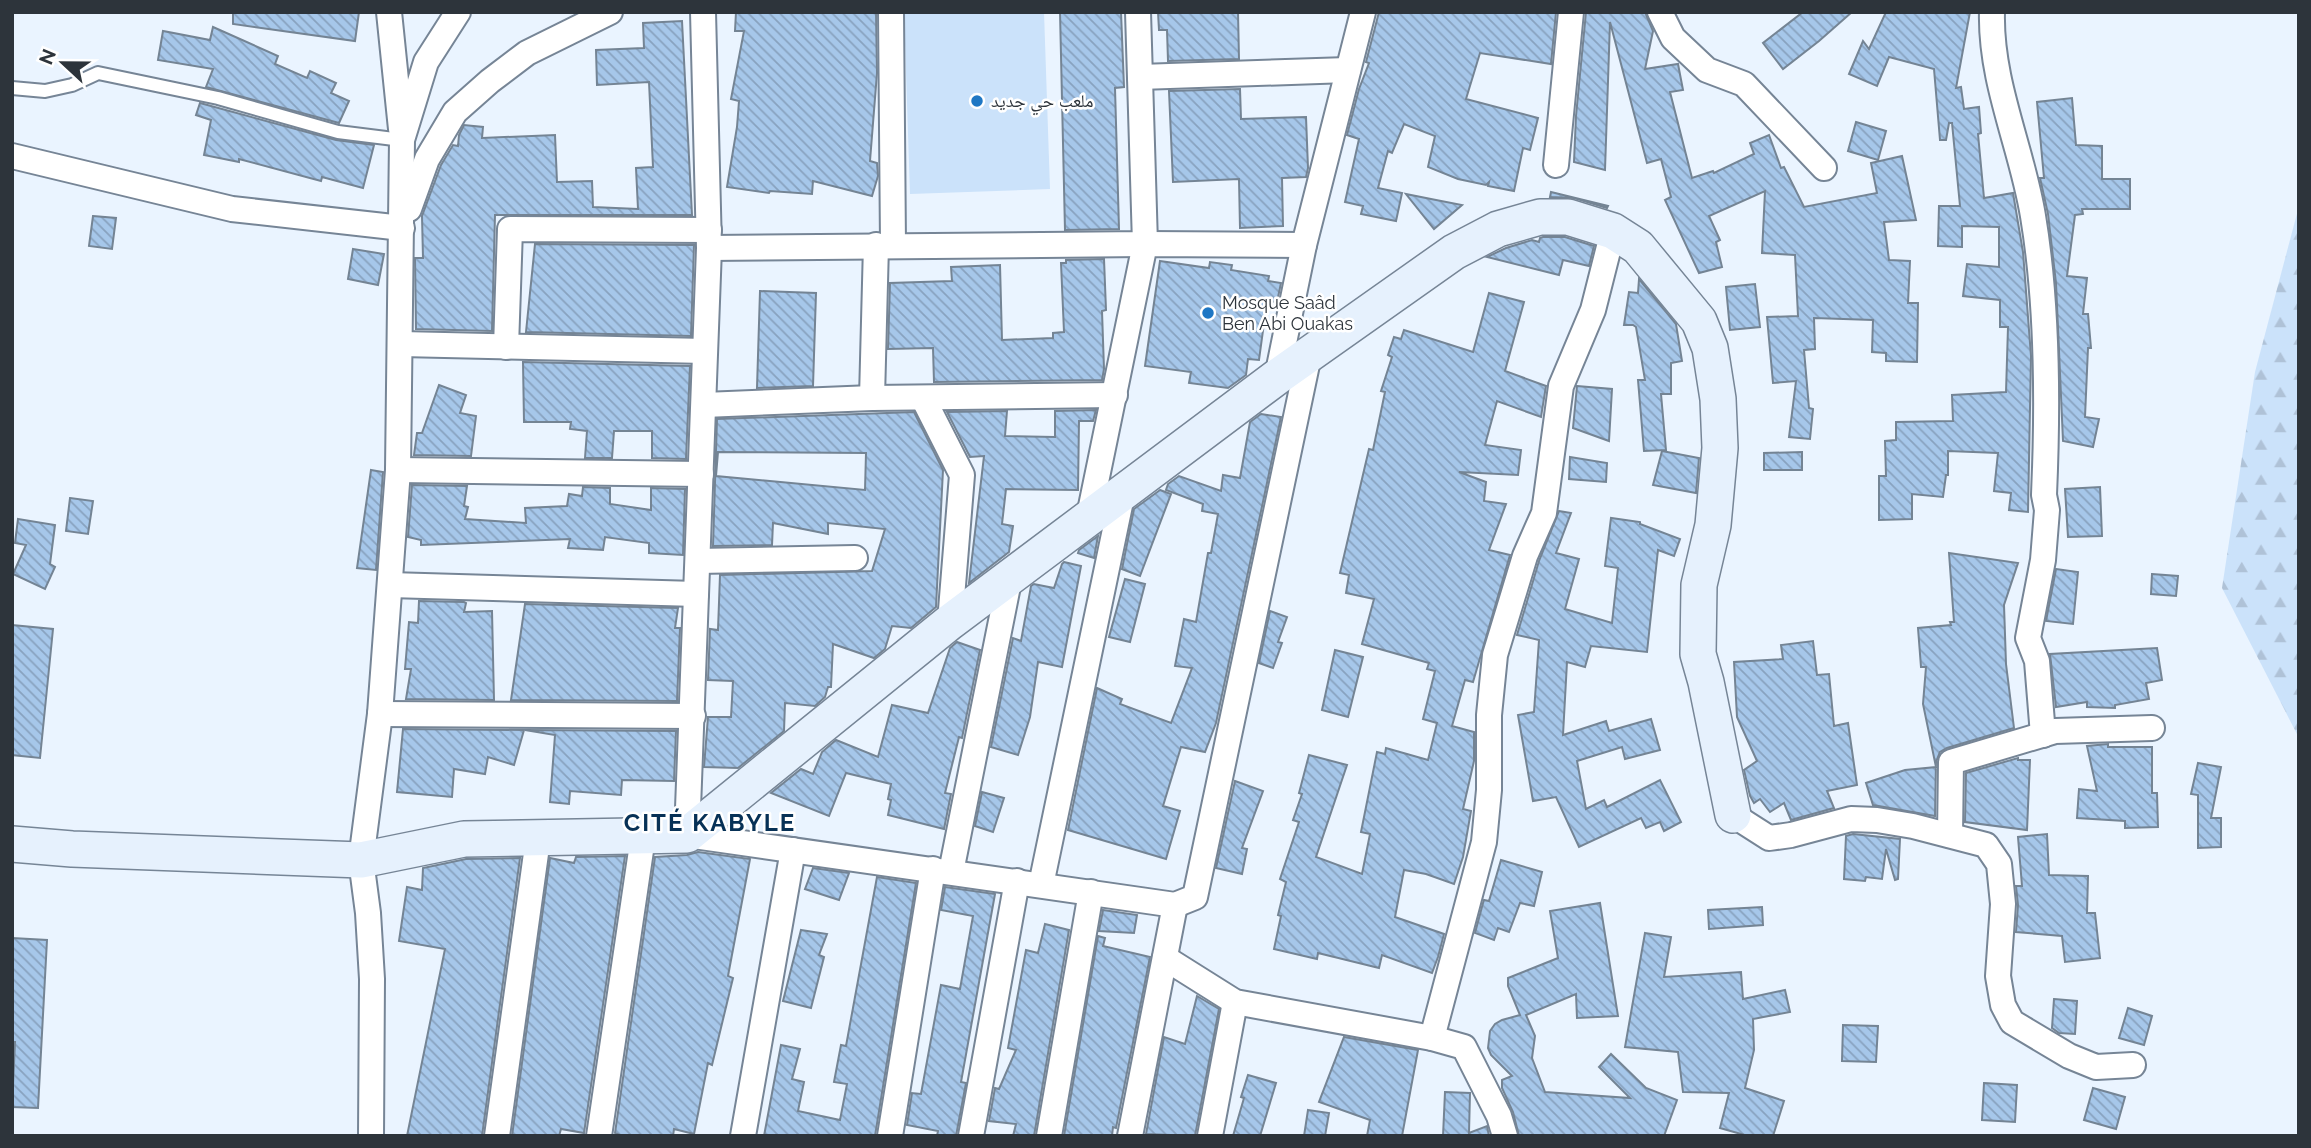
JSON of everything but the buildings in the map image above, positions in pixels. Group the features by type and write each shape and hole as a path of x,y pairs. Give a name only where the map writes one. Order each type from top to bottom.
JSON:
{"street":[{"path":"371,1136 372,979 361,860 380,714 390,585 398,470 401,344 402,140 389,12"},
{"path":"402,140 426,62 458,12"},
{"path":"402,228 427,159 456,112 527,53 610,12"},
{"path":"687,835 709,239 703,12"},
{"path":"872,398 884,245 891,12"},
{"path":"1089,516 1145,244 1139,12"},
{"path":"1278,377 1304,245 1363,12"},
{"path":"1556,165 1571,12"},
{"path":"1660,12 1673,38 1707,70 1744,84 1824,169"},
{"path":"1992,12 1991,42 2033,215 2043,293 2044,495 2047,510 2043,559 2028,638 2037,661 2043,735"},
{"path":"1140,76 1348,70"},
{"path":"12,156 232,209 402,228"},
{"path":"687,835 1010,576 1278,377 1454,252 1498,229 1540,217 1568,217 1614,231 1638,247 1699,321 1710,348 1718,399 1720,448 1713,525 1699,584 1698,654 1733,815 1769,838 1851,819 1913,825 1986,845 1998,864 2003,904 1997,976 2003,1005 2012,1022 2069,1056 2096,1067 2133,1065"},
{"path":"506,347 510,229 884,245 1304,245"},
{"path":"1433,1038 1484,842 1489,790 1489,715 1495,655 1525,556 1544,513 1561,386 1593,310 1614,231"},
{"path":"401,344 705,351"},
{"path":"12,844 72,849 361,860 464,839 687,835 1175,905 1195,897 1309,355"},
{"path":"704,405 872,398 1115,395"},
{"path":"923,398 962,475 950,622"},
{"path":"398,470 701,474"},
{"path":"1041,885 1123,491"},
{"path":"698,561 855,558"},
{"path":"891,1136 942,871 1010,576"},
{"path":"390,585 696,594"},
{"path":"380,714 693,716"},
{"path":"1950,835 1951,762 2055,731 2152,728"},
{"path":"599,1136 643,837"},
{"path":"498,1136 538,839"},
{"path":"743,1136 793,850"},
{"path":"971,1136 1017,881"},
{"path":"1049,1136 1091,891"},
{"path":"1130,1136 1175,905"},
{"path":"1166,958 1235,1002 1433,1038 1464,1047 1499,1116 1505,1136"},
{"path":"1210,1136 1235,1002"}],"lane":[{"path":"12,89 45,91 72,85 99,73 218,98 338,132 402,140"}],"green space":[{"name":"ملعب حي جديد","path":"904,12 1044,12 1050,189 910,194"},
{"path":"2299,206 2299,738 2222,588 2255,372"}],"place":[{"name":"ملعب حي جديد","path":"977,101"},
{"name":"Mosque Saâd Ben Abi Ouakas","path":"1208,313"}],"district":[{"name":"CITÉ KABYLE","path":"710,823"}]}
